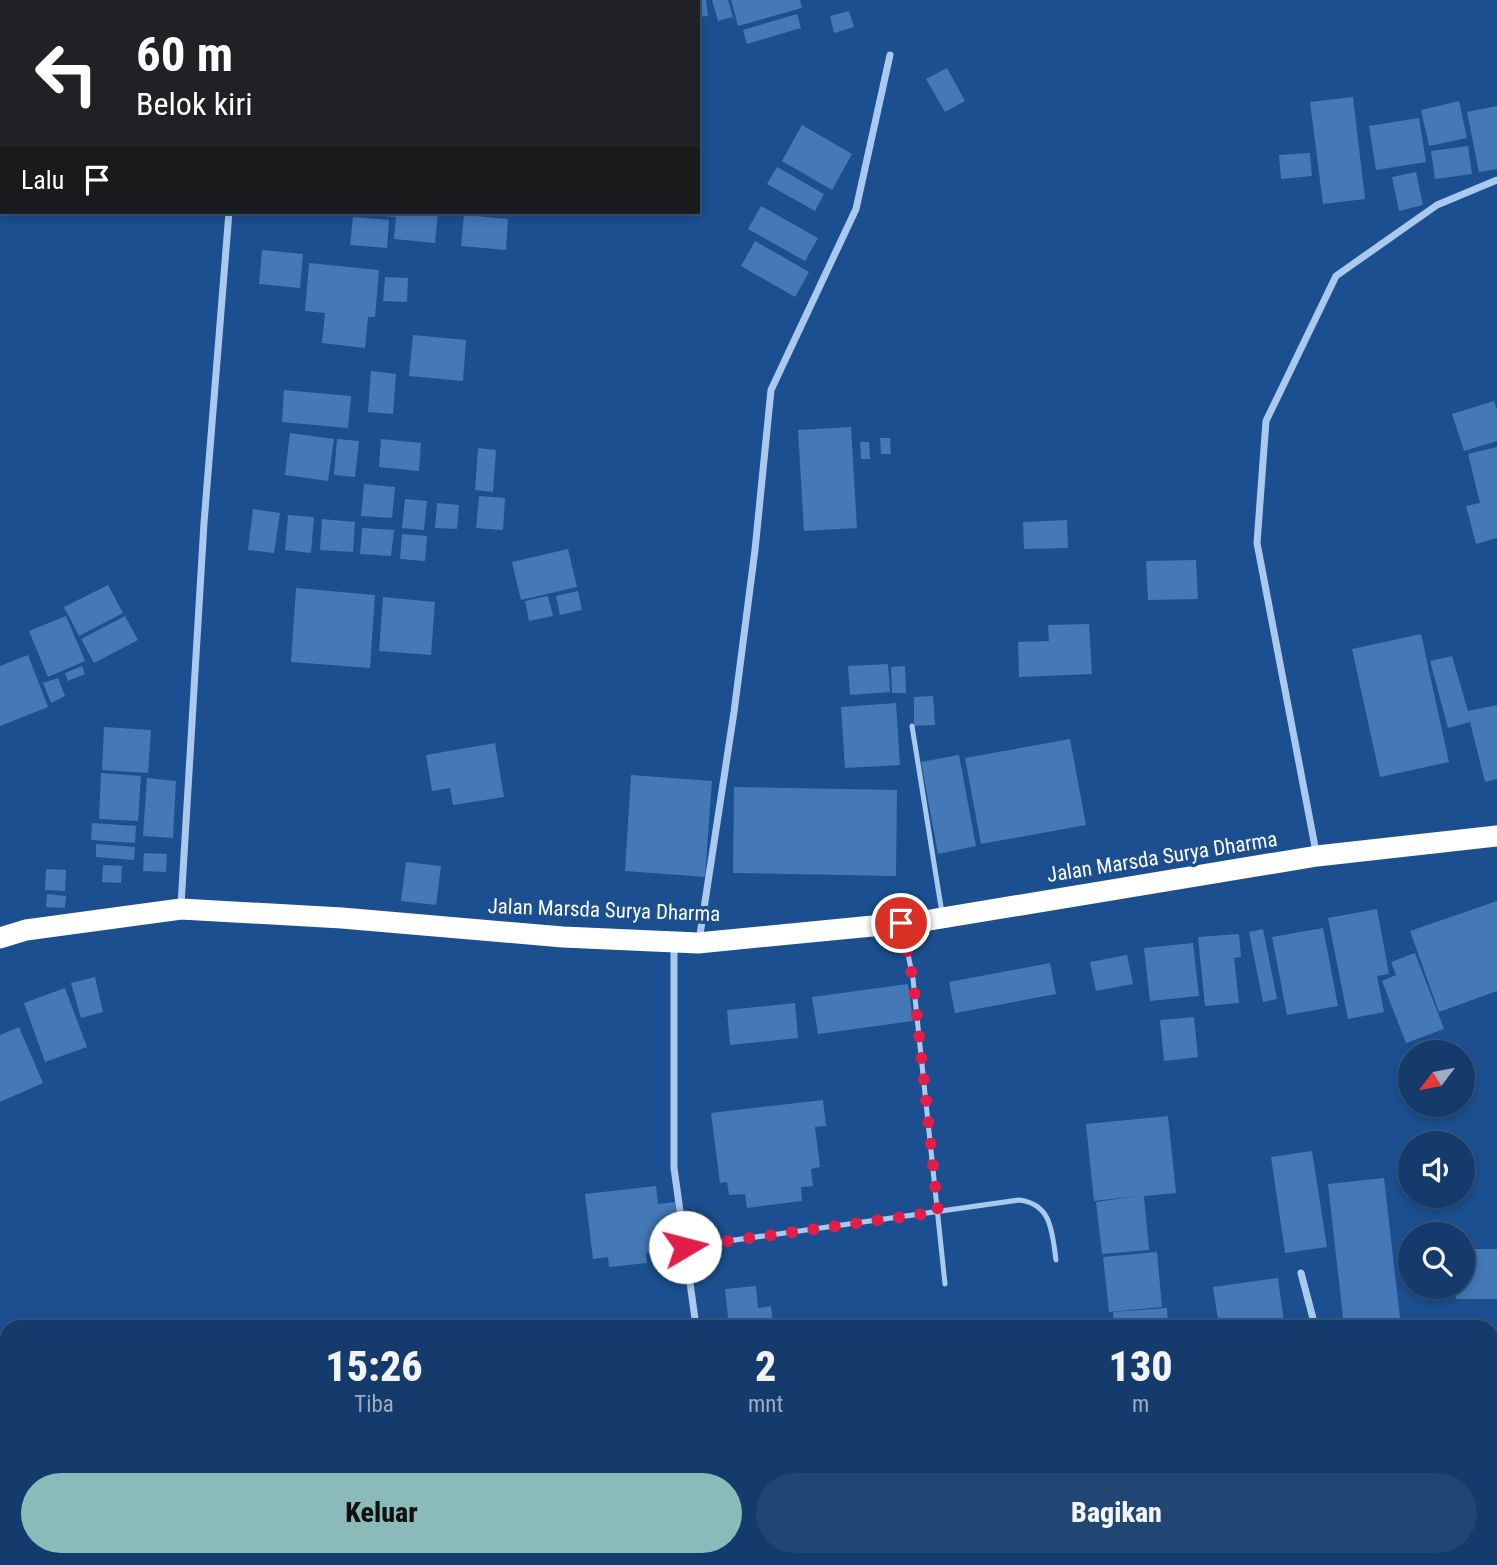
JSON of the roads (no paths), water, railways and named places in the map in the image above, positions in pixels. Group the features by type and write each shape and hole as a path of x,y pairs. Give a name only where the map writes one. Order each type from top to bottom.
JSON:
{"highway":[{"name":"Jalan Marsda Surya Dharma","path":"0,938 26,930 181,909 342,918 563,937 698,943 943,918 1317,856 1497,836"}],"street":[{"path":"698,943 734,712 755,550 771,390 856,209 890,55"},
{"path":"1317,856 1256,543 1266,421 1336,276 1437,205 1497,180"},
{"path":"181,909 204,523 229,214"},
{"path":"674,942 674,1168 695,1320"},
{"path":"1301,1273 1313,1320"}],"lane":[{"path":"912,726 943,918"},
{"path":"901,923 913,979 945,1284"},
{"path":"685,1247 1018,1200 1032,1202 1045,1213 1052,1231 1056,1260"}]}
